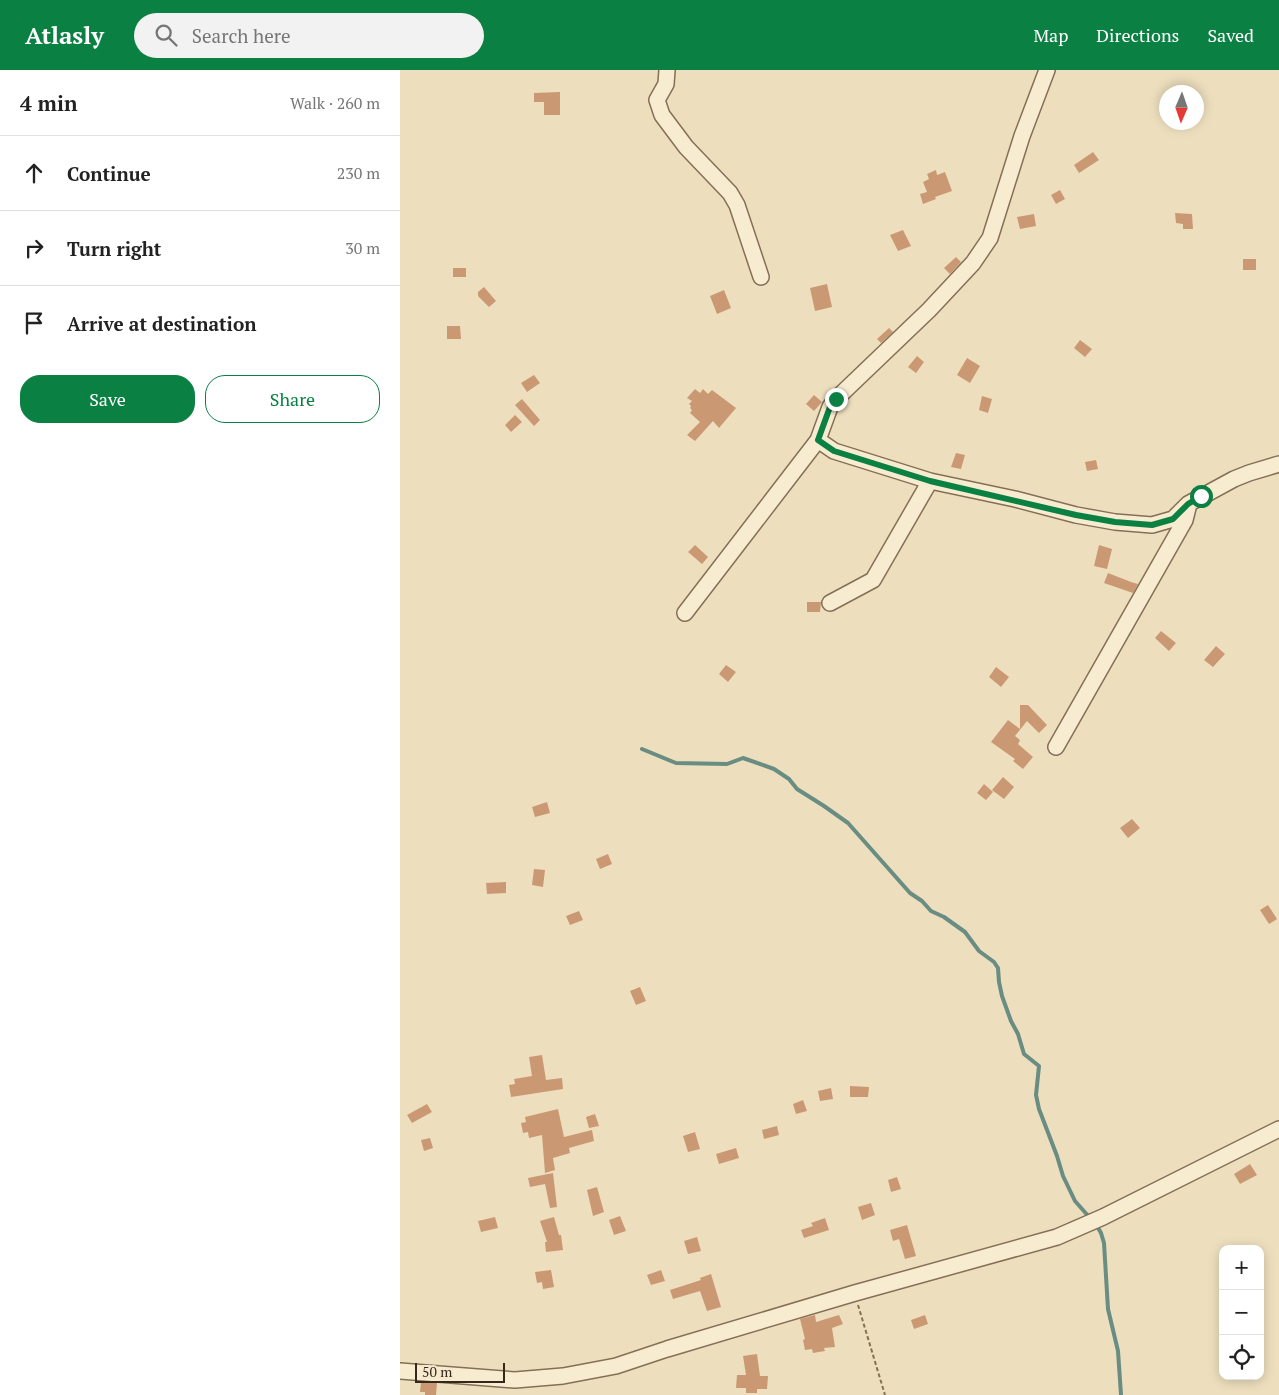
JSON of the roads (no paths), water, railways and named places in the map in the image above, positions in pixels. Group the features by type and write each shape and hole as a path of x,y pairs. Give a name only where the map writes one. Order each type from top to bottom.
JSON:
{"street":[{"path":"667,70 666,84 658,100 662,114 686,147 730,192 737,204 761,277"},
{"path":"685,613 818,440 830,407 836,399 935,303 973,263 990,238 1022,136 1047,70"},
{"path":"818,440 834,451 930,481 1076,515 1115,522 1152,525 1173,519 1188,504 1234,479 1279,464"},
{"path":"830,602 873,580 930,481"},
{"path":"1056,747 1184,520 1188,504"},
{"path":"400,1371 515,1380 563,1376 616,1366 855,1293 1057,1237 1082,1228 1279,1129"}],"waterway":[{"path":"642,749 676,763 727,764 743,758 774,769 789,779 797,789 848,823 910,893 922,901 931,911 944,917 965,932 979,951 994,962 998,968 1002,996 1024,1054 1039,1066 1036,1095 1039,1109 1063,1176 1075,1201 1090,1218"},
{"path":"1097,1226 1104,1243 1108,1309 1118,1351 1121,1395"}]}
